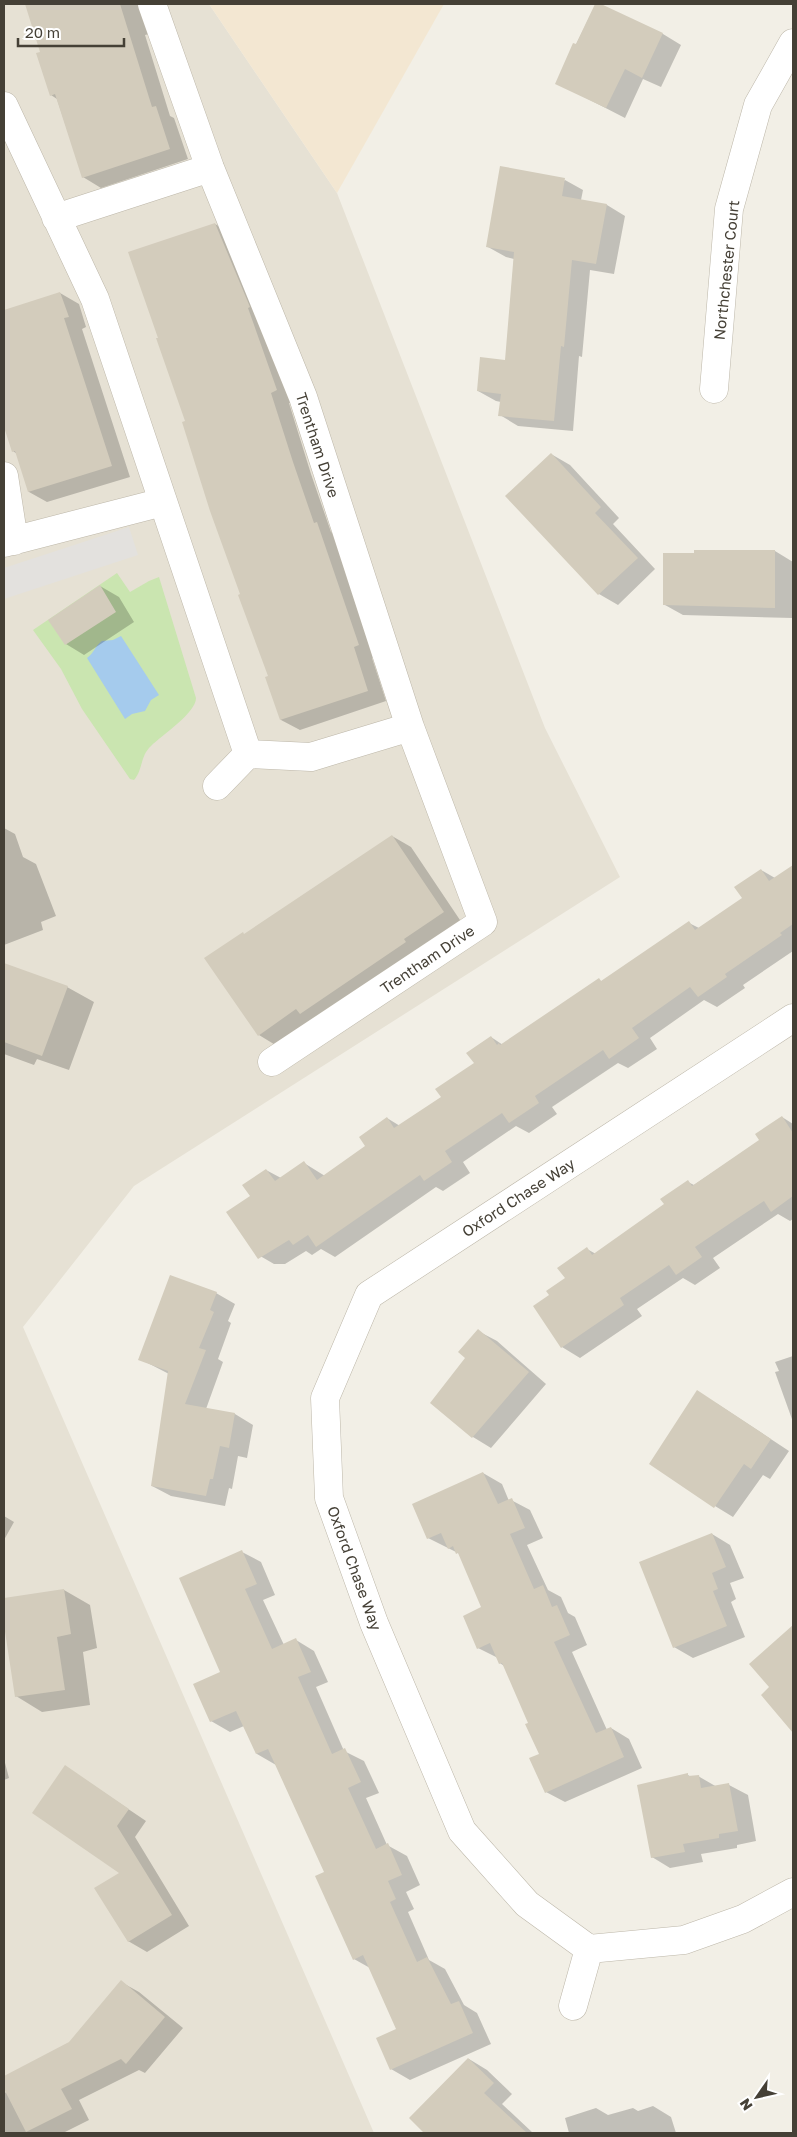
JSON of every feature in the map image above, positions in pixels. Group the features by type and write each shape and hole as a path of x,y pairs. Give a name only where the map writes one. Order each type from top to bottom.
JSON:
{"street":[{"name":"Trentham Drive","path":"152,4 210,168 304,397 410,727 483,922 272,1062"},
{"name":"Northchester Court","path":"714,389 729,209 758,105 793,43"},
{"path":"4,106 95,299 248,754"},
{"path":"56,218 210,168"},
{"path":"4,476 9,542 163,502"},
{"path":"218,786 248,754 311,756 410,727"},
{"name":"Oxford Chase Way","path":"589,1949 527,1904 462,1830 374,1623 329,1498 325,1398 369,1295 793,1018"},
{"path":"573,2006 589,1949 684,1940 743,1919 793,1892"}],"shaded area":[{"path":"4,4 209,4 337,193 545,728 620,877 134,1186 23,1327 374,2133 4,2133"},
{"path":"209,4 444,4 337,193"},
{"path":"129,527 138,555 4,599 4,568"}],"green space":[{"path":"117,573 130,592 159,577 196,698 195,704 185,717 147,750 134,780 130,779 82,709 61,669 33,630"}],"water":[{"path":"121,636 159,695 151,700 145,711 132,714 125,719 87,658 102,641 113,640"}],"building":[{"path":"25,4 120,4 152,107 156,106 170,149 82,178 55,94 50,96 36,53 40,52"},
{"path":"595,4 601,4 663,33 642,78 625,69 606,108 555,84 573,43 576,44"},
{"path":"500,166 565,178 562,196 607,204 596,264 572,260 564,347 561,346 554,421 498,416 501,394 477,391 480,357 505,360 514,252 486,247"},
{"path":"215,223 250,307 248,308 277,390 271,393 314,523 317,522 359,645 354,647 368,691 280,720 265,677 268,676 210,511 182,422 185,421 128,252"},
{"path":"60,292 69,317 64,318 112,466 28,492 15,451 12,452 4,427 4,310"},
{"path":"551,453 601,507 595,513 638,558 598,595 505,496"},
{"path":"694,550 775,550 775,608 663,605 663,553 694,553"},
{"path":"100,585 116,612 65,645 48,620"},
{"path":"392,835 444,912 404,939 406,942 300,1014 296,1009 258,1036 204,958 243,932 244,934"},
{"path":"793,865 793,924 780,933 782,935 725,974 727,977 698,997 690,987 632,1028 639,1038 609,1059 603,1050 535,1096 539,1103 509,1123 502,1113 445,1151 452,1162 424,1181 420,1175 316,1247 308,1235 293,1245 289,1240 258,1259 226,1212 250,1196 242,1185 266,1169 275,1181 304,1161 317,1180 365,1146 359,1137 387,1117 394,1128 441,1097 435,1089 474,1063 466,1053 491,1036 497,1045 499,1043 500,1045 599,978 601,981 689,921 695,930 742,898 734,887 761,869 769,881"},
{"path":"4,963 68,986 42,1056 4,1042"},
{"path":"782,1116 793,1133 793,1196 771,1212 764,1201 741,1216 695,1247 702,1257 676,1275 669,1265 620,1298 624,1305 561,1348 533,1306 549,1295 546,1291 565,1278 557,1268 587,1247 592,1255 664,1204 660,1199 688,1180 692,1186 759,1140 755,1134"},
{"path":"170,1275 217,1292 210,1310 214,1312 199,1348 206,1350 185,1404 235,1413 229,1448 220,1446 213,1479 210,1479 206,1496 151,1486 168,1371 138,1360"},
{"path":"478,1329 529,1372 472,1438 430,1403 465,1358 458,1352"},
{"path":"697,1390 771,1439 751,1469 744,1464 714,1508 649,1464"},
{"path":"483,1472 498,1504 512,1498 525,1528 510,1534 534,1589 543,1585 552,1607 557,1605 570,1635 554,1642 596,1733 611,1727 624,1757 545,1793 529,1758 539,1754 525,1724 528,1723 502,1663 499,1664 490,1643 477,1649 463,1616 481,1607 458,1553 456,1554 453,1546 448,1549 441,1533 427,1539 412,1504"},
{"path":"712,1533 726,1567 712,1573 718,1589 713,1591 727,1626 673,1648 639,1562"},
{"path":"242,1550 257,1584 245,1589 272,1649 296,1638 311,1672 298,1677 332,1754 345,1748 361,1782 348,1788 376,1849 388,1843 402,1875 388,1881 396,1899 390,1902 417,1962 427,1957 451,2004 459,2001 473,2033 390,2070 376,2038 396,2029 363,1955 353,1960 315,1876 324,1872 268,1749 256,1754 236,1711 210,1722 193,1684 220,1672 179,1578"},
{"path":"64,1589 71,1634 57,1637 65,1690 15,1697 4,1625 4,1598"},
{"path":"793,1625 793,1733 761,1695 769,1687 749,1664"},
{"path":"65,1765 129,1809 117,1826 172,1915 128,1942 94,1888 119,1873 32,1813"},
{"path":"688,1773 688,1776 699,1775 701,1788 729,1783 738,1831 719,1834 719,1838 683,1844 685,1852 651,1858 637,1785"},
{"path":"121,1980 165,2017 126,2064 121,2059 61,2089 72,2109 26,2132 4,2089 4,2076 69,2042"},
{"path":"468,2058 494,2083 484,2093 527,2133 424,2133 409,2118"}]}
